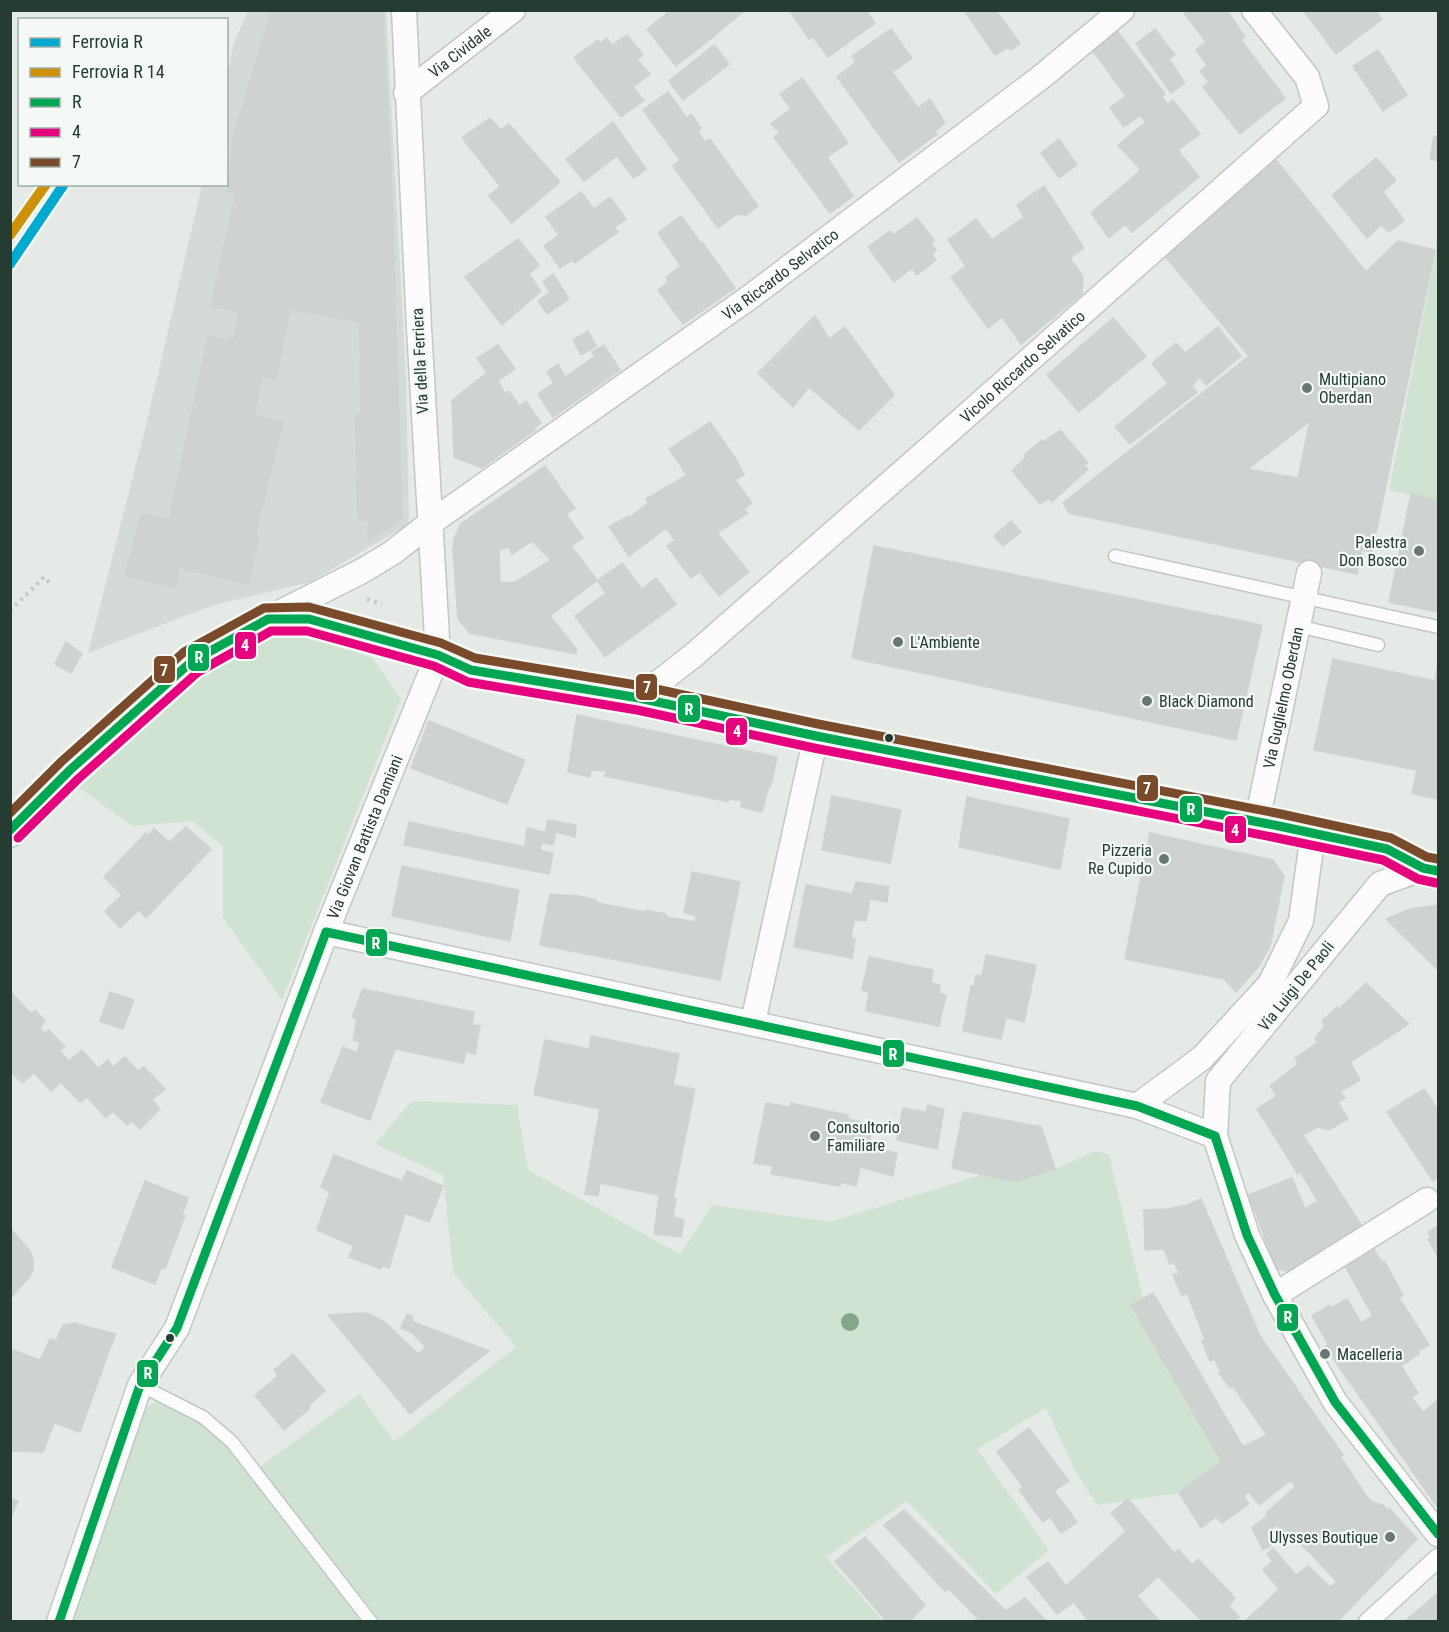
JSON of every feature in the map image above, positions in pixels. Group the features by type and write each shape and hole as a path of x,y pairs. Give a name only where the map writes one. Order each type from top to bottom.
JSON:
{"main road":[{"path":"17,817 191,662 268,619 309,620 438,655 471,670 639,698 816,736 1257,821 1387,849 1431,870"}],"street":[{"name":"Via della Ferriera","path":"404,10 406,93 438,655"},
{"name":"Via Cividale","path":"406,93 513,10"},
{"name":"Via Riccardo Selvatico","path":"429,524 750,297 1040,78 1122,10"},
{"name":"Vicolo Riccardo Selvatico","path":"639,698 695,654 1316,106 1307,77 1254,10"},
{"path":"268,619 362,571 392,553 429,524"},
{"name":"Via Guglielmo Oberdan","path":"1257,821 1309,573"},
{"name":"Via Giovan Battista Damiani","path":"59,1622 140,1385 177,1328 326,932 438,655"},
{"path":"753,1023 816,736"},
{"name":"Via Luigi De Paoli","path":"1137,1106 1202,1058 1270,984 1301,921 1313,833"},
{"name":"Via Luigi De Paoli","path":"1431,870 1380,884 1218,1080 1215,1136 1247,1235 1275,1295 1335,1402 1438,1534"},
{"path":"326,932 1137,1106 1215,1136"},
{"path":"1275,1295 1427,1200"},
{"path":"1368,1622 1438,1558"}],"lane":[{"path":"1116,556 1438,627"},
{"path":"1298,626 1378,645"},
{"path":"140,1385 203,1417 232,1442 371,1622"}],"path":[{"path":"10,611 44,577 52,585"}],"shaded area":[{"path":"248,11 386,11 406,378 409,524 310,582 211,606 88,653 147,421 202,186 228,186 228,71 234,43"}],"green space":[{"path":"1438,220 1438,500 1389,490 1436,250"},
{"path":"272,636 335,640 373,659 401,699 282,1000 223,918 223,847 193,821 132,826 70,781 196,670"},
{"path":"412,1101 517,1105 528,1170 680,1254 712,1205 830,1222 981,1175 1015,1182 1055,1169 1095,1151 1109,1155 1143,1299 1131,1306 1221,1461 1179,1493 1097,1505 1077,1474 1046,1408 977,1449 1049,1550 996,1594 907,1501 826,1557 883,1621 67,1622 143,1411 162,1396 203,1417 254,1471 360,1394 394,1442 516,1347 453,1272 443,1175 375,1144"}],"building":[{"path":"272,10 337,12 337,10 383,10 392,195 358,201 359,322 290,309 276,379 262,376 254,416 283,422 255,536 259,536 248,584 179,568 176,587 125,576 141,514 169,520 208,336 229,340 229,337 234,338 242,298 237,298 263,181 259,180 283,70 261,65 268,37 264,36"},
{"path":"671,10 694,10 714,36 676,66 647,29"},
{"path":"694,10 745,10 714,36"},
{"path":"789,10 866,10 875,23 828,57 813,37 809,39"},
{"path":"964,10 995,10 1020,43 1011,50 1008,47 995,55"},
{"path":"1182,10 1227,10 1245,37 1241,40 1285,98 1240,134 1203,87 1209,82 1200,71 1207,65 1196,50 1206,42"},
{"path":"1303,10 1375,10 1382,19 1336,54"},
{"path":"891,29 912,58 892,72 918,108 930,99 945,123 935,131 937,134 899,162 837,77 856,62 852,56"},
{"path":"1155,29 1175,55 1169,59 1185,83 1171,93 1136,44"},
{"path":"1118,32 1165,94 1162,97 1167,104 1146,123 1140,115 1124,127 1110,108 1126,96 1093,51"},
{"path":"627,35 643,55 637,60 650,74 633,87 644,100 621,117 574,58 598,40 600,43 607,38 612,45"},
{"path":"264,36 268,37 261,65 283,70 259,180 263,181 237,298 242,298 239,312 211,306 236,193 228,191 233,137"},
{"path":"714,45 729,64 683,100 669,81"},
{"path":"1378,50 1407,95 1383,111 1353,66"},
{"path":"802,78 848,143 827,157 853,196 830,213 774,137 780,133 771,124 791,109 780,94"},
{"path":"668,92 687,118 691,114 701,128 698,132 705,142 710,139 758,206 746,215 737,214 718,228 673,166 680,160 643,110"},
{"path":"1173,100 1200,134 1178,150 1199,177 1132,232 1125,224 1109,238 1091,213 1141,170 1118,145"},
{"path":"490,118 501,130 509,124 560,182 512,223 489,196 500,186 462,138"},
{"path":"613,122 646,169 634,178 617,156 584,181 566,159"},
{"path":"1434,136 1438,137 1438,161 1430,159"},
{"path":"1059,139 1077,165 1059,178 1041,153"},
{"path":"1376,158 1396,180 1383,192 1404,220 1389,232 1381,225 1367,238 1332,195"},
{"name":"Multipiano Oberdan","path":"1276,160 1366,272 1398,241 1435,250 1372,552 1362,550 1357,574 1069,513 1063,503 1249,356 1163,254","holes":["1310,421 1298,478 1248,469"]},
{"path":"1044,186 1084,248 1070,258 1083,277 1082,294 1021,344 1002,317 988,328 951,277 966,266 948,240 976,219 992,240 1024,217 1017,205"},
{"path":"581,192 594,209 610,197 626,219 614,228 618,232 575,263 572,260 560,268 544,246 559,235 546,217"},
{"path":"392,195 402,519 358,520 355,415 361,415 358,201"},
{"path":"681,216 735,288 683,324 658,290 668,282 666,277 681,266 658,233"},
{"path":"917,218 934,240 931,243 936,250 932,254 936,260 917,275 912,268 894,282 868,247 890,231 893,235"},
{"path":"518,239 539,265 529,274 541,291 502,325 465,277"},
{"path":"553,274 569,299 547,314 538,301 550,292 543,282"},
{"path":"815,316 829,339 845,327 894,395 859,430 809,387 793,407 758,373"},
{"path":"1113,318 1146,356 1079,412 1047,375"},
{"path":"1218,327 1241,356 1206,385 1200,377 1192,385 1197,392 1130,444 1115,427 1168,383 1152,363 1176,343 1185,353"},
{"path":"588,331 596,346 581,355 573,340"},
{"path":"498,345 515,369 498,381 505,394 509,391 536,429 482,468 454,457 452,400 487,373 477,358"},
{"path":"604,345 620,370 553,417 538,394 554,383 547,372 558,364 565,377 595,356 592,352"},
{"path":"526,401 541,423 535,427 520,406"},
{"path":"710,422 736,459 744,475 735,480 752,503 744,509 748,513 717,533 749,572 719,596 700,572 691,578 667,546 675,540 666,528 629,556 609,527 628,516 629,518 648,503 646,499 687,475 669,449"},
{"path":"1060,430 1088,463 1084,465 1088,469 1052,502 1049,498 1040,504 1012,471 1026,457 1024,455 1042,440 1043,442"},
{"path":"545,466 575,508 566,514 583,538 571,546 597,580 550,616 577,650 576,654 470,633 458,619 453,551 454,539 461,524","holes":["532,541 551,560 516,582 500,583 499,551 508,546 512,554"]},
{"name":"Palestra Don Bosco","path":"1411,494 1438,500 1438,612 1389,602"},
{"path":"368,519 399,519 397,523 369,541"},
{"path":"1011,521 1021,532 1003,546 994,536"},
{"path":"874,546 1262,625 1236,740 852,658"},
{"path":"622,563 642,589 656,578 676,604 605,657 575,616 606,593 597,581"},
{"path":"66,642 82,654 71,673 55,664"},
{"path":"1333,659 1435,681 1438,663 1438,799 1412,794 1417,770 1314,750"},
{"path":"577,715 777,757 771,786 769,786 762,812 741,807 742,801 729,799 728,802 605,776 606,771 591,770 590,777 568,772"},
{"path":"429,721 525,760 507,804 411,768"},
{"path":"832,796 901,810 890,863 822,850"},
{"path":"967,797 1069,819 1060,869 959,847"},
{"path":"548,820 576,825 575,837 556,832 553,845 543,843"},
{"path":"409,822 553,853 549,874 404,845"},
{"path":"186,827 211,849 146,918 139,910 120,928 105,911 122,895 104,877 146,833 147,836 154,829 169,842"},
{"path":"527,828 545,832 540,850 525,847"},
{"path":"1150,833 1273,860 1284,876 1270,946 1259,966 1236,992 1224,979 1125,959"},
{"path":"402,866 519,890 510,941 392,916"},
{"path":"692,872 740,882 720,980 540,945 550,894 580,896 596,900 597,903 645,912 646,910 665,914 666,917 695,922 696,916 684,912"},
{"path":"856,882 889,887 887,902 870,899 866,921 854,920 851,938 855,939 852,958 794,947 806,885 852,894"},
{"path":"1438,905 1438,970 1386,919 1410,909"},
{"path":"986,955 1036,965 1024,1022 1006,1017 1001,1039 963,1031 971,986 974,986 976,975 982,976"},
{"path":"869,957 933,970 931,983 940,985 939,993 946,996 939,1026 866,1011 869,992 862,990"},
{"path":"1366,983 1409,1024 1350,1062 1360,1080 1340,1092 1345,1098 1338,1102 1348,1119 1329,1130 1318,1127 1303,1135 1362,1226 1291,1272 1276,1268 1249,1195 1292,1178 1305,1209 1318,1201 1257,1109 1277,1096 1270,1086 1298,1064 1295,1058 1317,1043 1315,1038 1325,1026 1322,1021 1337,1007 1339,1009"},
{"path":"363,989 474,1012 472,1025 480,1026 475,1054 466,1051 463,1063 395,1049 370,1120 321,1102 343,1047 357,1053 360,1042 353,1040 357,1019 352,1017"},
{"path":"10,991 31,1014 35,1010 45,1021 40,1028 44,1033 49,1030 65,1047 59,1050 69,1061 82,1050 98,1068 108,1060 113,1067 125,1057 138,1071 144,1067 165,1089 152,1100 160,1109 140,1129 132,1121 127,1125 113,1111 106,1118 87,1097 80,1102 61,1082 51,1091 34,1073 22,1083 10,1071"},
{"path":"110,992 134,1000 123,1029 100,1021"},
{"path":"591,1036 679,1054 673,1085 695,1089 673,1198 676,1199 673,1217 684,1220 681,1237 654,1234 659,1195 600,1183 598,1196 585,1194 600,1109 534,1095 545,1040 589,1049"},
{"path":"1424,1089 1438,1110 1438,1177 1433,1181 1387,1112"},
{"name":"Consultorio Familiare","path":"766,1103 789,1107 791,1103 848,1115 848,1119 873,1124 868,1147 897,1153 893,1176 860,1167 856,1186 840,1182 840,1186 771,1174 773,1166 754,1163"},
{"path":"928,1105 944,1109 937,1149 897,1140 903,1108 926,1112"},
{"path":"963,1112 1041,1127 1055,1169 1015,1182 952,1168"},
{"path":"334,1155 402,1181 407,1171 443,1186 429,1222 405,1213 389,1268 382,1265 381,1269 349,1257 354,1246 317,1230 330,1192 321,1187"},
{"path":"145,1181 188,1198 182,1215 185,1216 165,1268 161,1268 155,1284 112,1267"},
{"path":"1201,1199 1260,1336 1343,1455 1340,1456 1367,1497 1388,1510 1389,1508 1417,1539 1337,1622 1284,1622 1265,1603 1279,1589 1263,1570 1273,1561 1267,1554 1273,1548 1296,1575 1308,1566 1330,1587 1337,1582 1311,1554 1288,1533 1286,1534 1266,1513 1295,1487 1291,1480 1259,1505 1249,1492 1244,1496 1249,1504 1222,1523 1216,1517 1201,1528 1179,1493 1221,1461 1131,1305 1153,1293 1243,1447 1267,1435 1233,1386 1230,1388 1219,1373 1221,1371 1214,1359 1210,1361 1202,1341 1205,1339 1187,1293 1182,1296 1173,1275 1179,1273 1174,1262 1170,1264 1164,1249 1145,1250 1144,1210 1167,1209 1187,1205"},
{"path":"1438,1226 1438,1257 1428,1239 1431,1237 1428,1232"},
{"path":"10,1228 30,1251 33,1270 10,1299"},
{"path":"1373,1248 1382,1263 1384,1261 1403,1295 1399,1298 1429,1345 1418,1351 1419,1354 1401,1366 1418,1393 1411,1397 1423,1412 1438,1400 1438,1508 1325,1347 1328,1344 1312,1316 1330,1305 1331,1308 1347,1299 1361,1323 1373,1316 1345,1266"},
{"path":"370,1314 386,1323 418,1354 426,1347 411,1332 401,1328 407,1314 413,1317 411,1321 489,1351 410,1414 328,1315"},
{"path":"77,1323 83,1329 82,1335 87,1337 82,1350 106,1359 80,1432 54,1423 43,1452 10,1451 10,1349 40,1360 50,1339 56,1341 63,1325"},
{"path":"81,1325 116,1334 106,1359 82,1350 87,1337 82,1335"},
{"path":"293,1354 325,1391 309,1405 310,1408 284,1430 255,1395 278,1376 274,1370"},
{"path":"1029,1428 1069,1481 1054,1491 1077,1522 1061,1533 1050,1517 1043,1522 1019,1490 1023,1487 997,1452"},
{"path":"10,1499 18,1501 10,1520"},
{"path":"1128,1499 1143,1516 1126,1531 1111,1513"},
{"path":"904,1510 1006,1611 1025,1598 1047,1622 981,1622 949,1589 945,1591 884,1525"},
{"path":"1268,1515 1277,1525 1266,1534 1274,1543 1263,1550 1252,1528"},
{"path":"1143,1516 1174,1553 1179,1550 1192,1565 1198,1559 1235,1598 1229,1606 1239,1617 1234,1622 1203,1622 1158,1576 1137,1596 1160,1622 1089,1622 1074,1602 1057,1614 1027,1577 1048,1562 1066,1586"},
{"path":"865,1537 925,1605 909,1622 887,1622 835,1561"},
{"path":"1438,1593 1438,1622 1404,1622"},
{"path":"1265,1603 1284,1622 1244,1622"}],"rail line":[{"name":"R","path":"10,264 63,186"}],"transit line":[{"path":"10,235 45,186"},
{"name":"7","path":"10,813 62,761 184,652 264,608 309,607 441,643 475,658 642,686 818,724 1281,814 1391,838 1427,857 1438,859"},
{"name":"R","path":"10,830 70,770 191,662 268,619 309,619 438,655 471,670 639,698 816,736 1279,826 1387,849 1423,868 1438,871"},
{"name":"4","path":"18,838 78,779 198,672 271,631 307,631 434,666 468,682 637,710 814,748 1383,860 1418,879 1436,883"},
{"name":"R","path":"59,1622 140,1385 177,1328 326,932 1137,1106 1215,1136 1247,1235 1275,1295 1335,1402 1438,1534"}],"place":[{"name":"Multipiano Oberdan","path":"1307,388"},
{"name":"Palestra Don Bosco","path":"1419,551"},
{"name":"L'Ambiente","path":"898,642"},
{"name":"Black Diamond","path":"1147,701"},
{"name":"Pizzeria Re Cupido","path":"1164,859"},
{"name":"Consultorio Familiare","path":"815,1136"},
{"name":"Macelleria","path":"1325,1354"},
{"name":"Ulysses Boutique","path":"1390,1537"}]}
